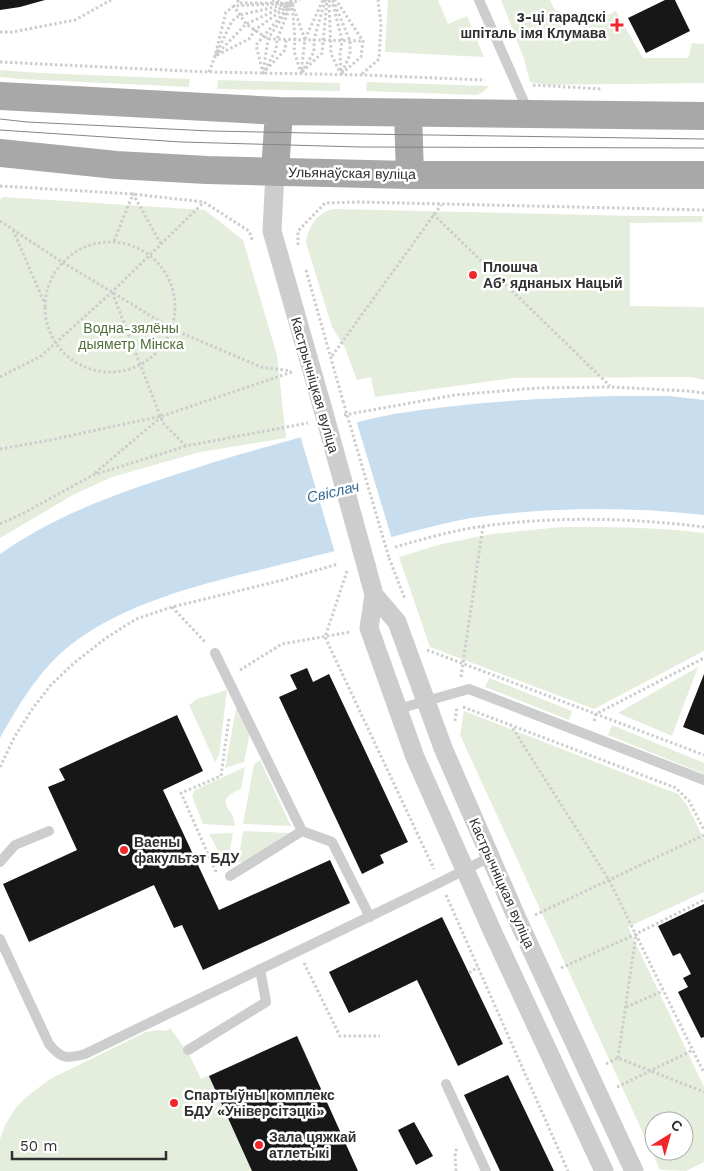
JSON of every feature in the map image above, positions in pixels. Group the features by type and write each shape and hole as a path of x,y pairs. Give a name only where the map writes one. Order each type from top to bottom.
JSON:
{"main road":[{"path":"0,96 279,111 704,116"},
{"path":"274,172 279,111"},
{"path":"408,113 410,175"},
{"name":"Ульянаўская вуліца","path":"2,155 116,165 274,172 410,175 704,175"}],"street":[{"name":"Кастрычніцкая вуліца","path":"274,172 272,232 374,595 369,628 415,758 494,935 604,1171"},
{"name":"Кастрычніцкая вуліца","path":"374,595 397,622 442,748 523,932 634,1171"}],"lane":[{"path":"480,0 529,113"},
{"path":"215,653 302,831 332,842 370,917"},
{"path":"398,709 469,689 704,780"},
{"path":"0,862 15,845 49,831"},
{"path":"230,876 302,831"},
{"path":"0,939 49,1044 55,1052 63,1057 75,1057 85,1054 370,917 490,857"},
{"path":"188,1050 266,1002 260,969"},
{"path":"446,1084 486,1171"}],"path":[{"path":"0,32 12,32 75,20 111,0"},
{"path":"215,56 226,12 238,1 244,0"},
{"path":"272,0 289,1"},
{"path":"234,6 300,0"},
{"path":"301,73 305,40 329,0"},
{"path":"301,73 314,52 314,40 329,0"},
{"path":"301,73 322,53 329,0"},
{"path":"329,0 331,54 340,74"},
{"path":"329,0 342,40 340,74"},
{"path":"329,0 350,41 350,55 340,74"},
{"path":"329,0 363,41 362,57 340,74"},
{"path":"362,75 379,59 381,24 378,0"},
{"path":"238,1 289,1"},
{"path":"208,72 232,21 240,15 289,1"},
{"path":"215,56 246,24 289,1"},
{"path":"215,56 249,38 255,30 289,1"},
{"path":"264,73 256,45 289,1"},
{"path":"264,73 268,39 289,1"},
{"path":"264,73 276,50 277,40 289,1"},
{"path":"289,1 295,40 294,51 301,73"},
{"path":"289,1 305,40"},
{"path":"234,6 246,24 268,39 363,41"},
{"path":"264,73 286,50 286,40"},
{"path":"0,62 208,72 340,74 485,80"},
{"path":"528,85 606,89"},
{"path":"0,186 133,194 204,202 250,232 255,250"},
{"path":"114,241 133,194"},
{"path":"133,194 161,244"},
{"path":"0,377 41,356 56,344 204,202"},
{"path":"301,254 298,245 298,231 325,203 359,202 704,210"},
{"path":"332,356 441,205"},
{"path":"433,214 611,387"},
{"path":"0,221 62,262 172,329 261,366 292,372"},
{"path":"13,229 44,302 46,324 56,344 68,358 85,367 103,372 122,371 140,365 153,356 164,343 172,329 175,309 173,288 164,270 150,255 133,245 114,241 95,243 77,250 62,262 50,280 44,302"},
{"path":"304,264 390,558 406,602"},
{"path":"112,292 164,423 186,446"},
{"path":"289,362 292,372"},
{"path":"0,449 162,416 292,372"},
{"path":"93,475 162,416"},
{"path":"395,547 430,537 483,526 554,520 609,519 704,527"},
{"path":"458,692 464,663 483,526"},
{"path":"0,767 33,708 50,686 74,663 106,638 136,619 172,607 283,580 338,564"},
{"path":"172,607 215,653"},
{"path":"230,876 219,878 181,793 221,776 236,672 282,644 325,637"},
{"path":"424,649 704,755"},
{"path":"582,752 596,714 704,658"},
{"path":"454,730 457,705 676,788 689,801 704,830"},
{"path":"510,724 609,880 704,1073"},
{"path":"532,917 704,835"},
{"path":"560,968 636,934 704,900"},
{"path":"618,1058 636,934"},
{"path":"299,951 340,1036 380,1036"},
{"path":"469,973 478,967"},
{"path":"625,1007 664,991"},
{"path":"616,1088 692,1050"},
{"path":"605,1064 618,1058 704,1092"}],"green space":[{"path":"388,0 438,0 448,24 467,16 484,57 385,52"},
{"path":"501,0 550,0 565,31 574,32 616,11 643,58 688,58 692,43 704,44 704,83 549,85 530,82 524,59"},
{"path":"0,70 190,79 189,87 20,79 0,77"},
{"path":"218,80 340,83 340,91 217,89"},
{"path":"367,82 489,86 477,95 366,91"},
{"name":"Водна-зялёны дыяметр Мінска","path":"3,197 205,210 243,240 277,355 286,438 200,452 112,477 73,495 0,538 0,199"},
{"name":"Плошча Абʼяднаных Нацый","path":"333,209 703,216 702,222 630,223 630,306 704,307 704,380 691,377 513,378 375,397 371,377 357,380 345,348 332,327 306,243 314,221 322,214"},
{"path":"562,527 651,528 704,533 704,651 594,709 430,647 399,557 438,545 491,534"},
{"path":"698,667 672,736 618,713"},
{"path":"489,678 572,711 569,720 485,687"},
{"path":"227,690 219,756 215,762 189,705 197,699"},
{"path":"237,704 250,733 244,762 225,768"},
{"path":"464,711 678,794 687,805 704,839 704,892 628,927 704,1087 704,1162 686,1171 660,1170 656,1161 694,1161 694,1111 644,1111 644,1135 460,735"},
{"path":"612,725 704,763 704,774 608,735"},
{"path":"260,760 291,826 243,824 254,764"},
{"path":"245,767 241,789 225,801 234,819 235,826 203,824 192,796 195,790"},
{"path":"243,831 289,833 244,862 238,862"},
{"path":"233,833 228,862 223,860 209,834"},
{"name":"Спартыўны комплекс БДУ «Універсітэцкі»","path":"170,1028 189,1054 201,1079 298,1036 358,1171 0,1171 0,1139 5,1125 25,1098 50,1079 146,1032 166,1031"}],"water":[{"name":"Свіслач","path":"669,396 704,400 704,515 646,510 588,509 500,514 471,518 429,527 172,594 120,615 96,628 61,653 32,687 0,738 0,554 45,526 118,494 219,460 370,419 422,410 477,404 533,399"}],"pier":[{"path":"356,420 392,539 335,553 300,435"}],"building":[{"path":"0,0 45,0 0,10"},
{"path":"665,0 675,0 690,31 646,53 628,18"},
{"path":"307,668 313,682 329,674 408,842 380,855 384,863 362,874 279,697 297,689 290,675"},
{"path":"704,674 704,735 683,727"},
{"path":"177,715 203,771 163,790 219,910 330,860 350,903 203,970 182,925 174,928 154,885 29,942 3,884 77,850 48,787 65,780 59,769"},
{"path":"704,904 704,1037 701,1038 678,992 688,987 683,978 691,974 680,953 673,956 658,926"},
{"path":"442,917 503,1044 458,1066 417,980 349,1013 329,972"},
{"path":"297,1036 358,1171 252,1171 209,1076"},
{"path":"508,1075 554,1171 500,1171 464,1095"},
{"path":"414,1122 433,1156 416,1165 398,1130"}],"tram line":[{"path":"0,119 210,131 704,139"},
{"path":"0,130 181,142 360,147 704,148"}],"place":[{"name":"3-ці гарадскі шпіталь імя Клумава","path":"617,25"},
{"name":"Плошча Абʼяднаных Нацый","path":"473,275"},
{"name":"Ваены факультэт БДУ","path":"124,850"},
{"name":"Спартыўны комплекс БДУ «Універсітэцкі»","path":"174,1103"},
{"name":"Зала цяжкай атлетыкі","path":"259,1145"}]}
